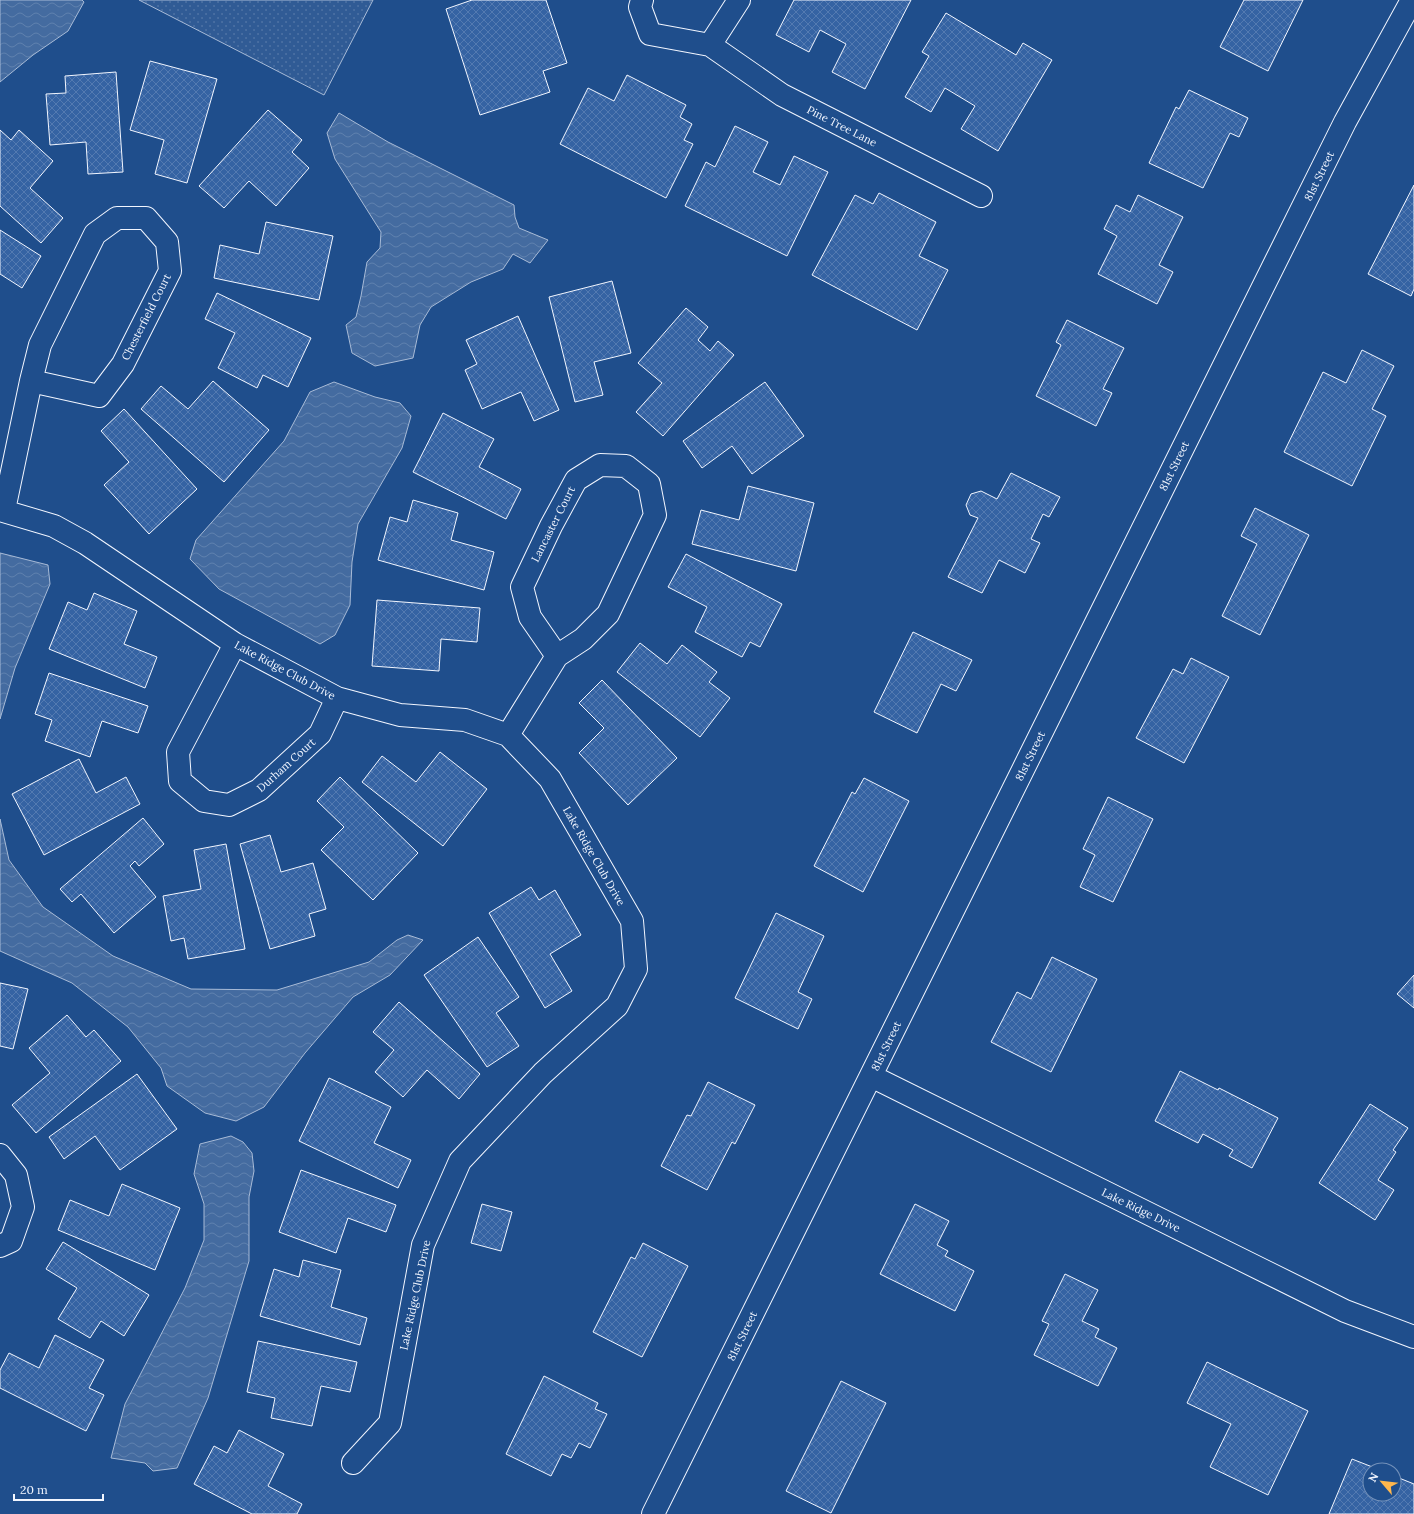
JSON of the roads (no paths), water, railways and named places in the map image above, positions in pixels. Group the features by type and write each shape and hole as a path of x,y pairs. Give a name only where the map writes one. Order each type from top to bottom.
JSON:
{"street":[{"name":"Pine Tree Lane","path":"642,0 640,8 650,34 710,45 782,96 981,196"},
{"path":"710,45 739,0"},
{"name":"81st Street","path":"654,1514 1342,129 1412,0"},
{"name":"Chesterfield Court","path":"2,510 31,381 40,345 95,234 117,218 146,218 167,242 170,271 123,364 99,396 31,381"},
{"name":"Lancaster Court","path":"508,736 557,656 583,639 608,614 655,515 649,484 626,466 600,465 576,480 551,526 522,587 530,617 557,656"},
{"name":"Lake Ridge Club Drive","path":"2,510 54,526 85,543 235,644 337,698 400,715 465,720 508,736 550,779 632,920 636,969 617,1006 543,1074 460,1161 423,1245 390,1423 353,1463"},
{"name":"Durham Court","path":"235,644 178,752 180,781 204,801 229,805 259,790 320,734 337,698"},
{"name":"Lake Ridge Drive","path":"871,1076 1345,1311 1414,1337"},
{"path":"0,1155 16,1175 23,1207 11,1241 0,1246"}],"water":[{"path":"0,0 82,0 84,2 68,31 33,55 0,82"},
{"path":"339,113 388,142 514,205 515,217 519,228 548,240 530,263 513,254 503,269 471,282 431,307 420,325 413,358 375,366 352,353 346,325 356,317 367,262 380,248 381,232 335,159 327,133"},
{"path":"334,382 375,397 400,403 411,416 402,448 358,524 352,562 350,605 335,635 320,644 219,589 190,559 196,540 284,441 310,392"},
{"path":"0,553 48,565 50,584 15,668 0,719"},
{"path":"0,819 9,860 43,907 113,956 191,989 277,990 369,962 397,940 408,935 423,940 390,975 353,997 305,1053 264,1107 236,1121 205,1113 167,1086 161,1068 128,1027 72,983 0,951"},
{"path":"231,1136 243,1142 252,1153 254,1171 249,1197 249,1261 208,1398 177,1468 153,1471 145,1463 111,1458 125,1404 185,1288 204,1240 204,1204 194,1174 200,1144"}]}
